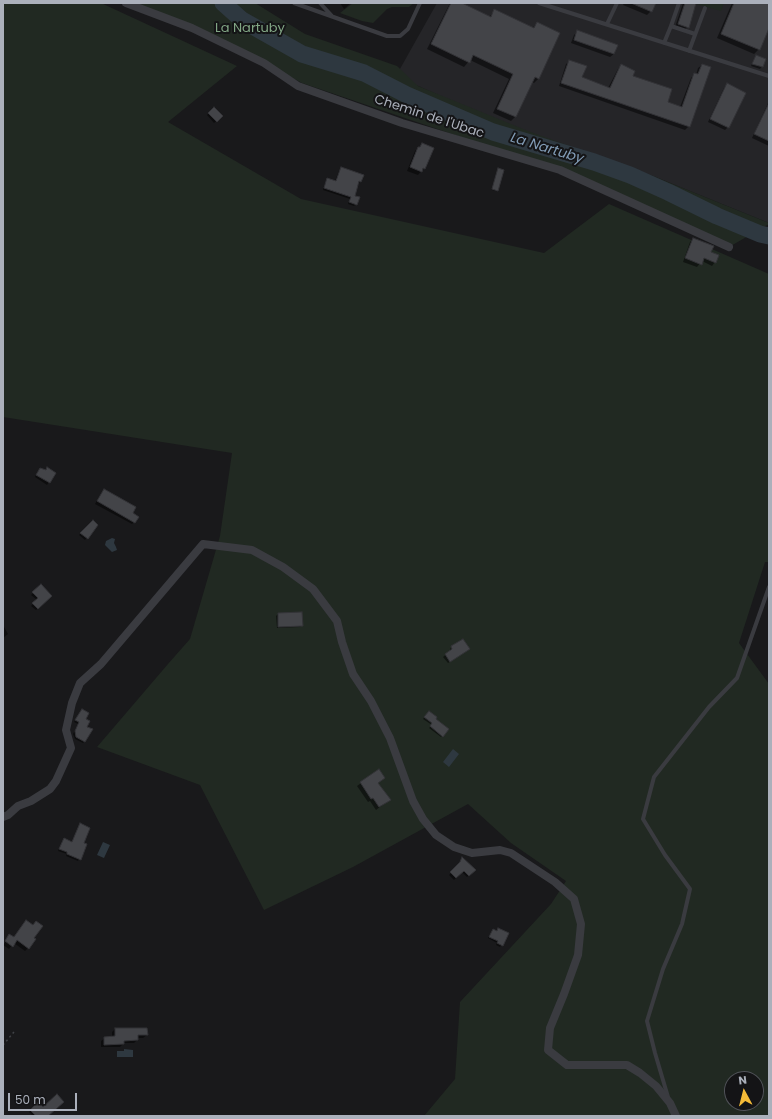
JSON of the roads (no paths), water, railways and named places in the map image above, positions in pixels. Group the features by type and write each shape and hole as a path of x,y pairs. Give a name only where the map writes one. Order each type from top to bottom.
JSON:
{"street":[{"name":"Chemin de l'Ubac","path":"126,3 192,28 264,63 298,86 402,123 560,170 729,246"},
{"path":"3,817 8,815 18,806 31,801 50,789 56,781 72,748 66,730 72,703 80,683 101,664 202,544 252,550 283,567 313,589 338,621 342,642 353,674 371,701 390,738 414,801 423,819 436,835 454,847 472,853 500,850 511,853 555,882 574,899 581,924 578,955 550,1028 548,1050 567,1065 627,1065 656,1086 670,1103 676,1116"}],"lane":[{"path":"294,3 386,36 400,36 408,29 420,3"},
{"path":"320,3 332,17"},
{"path":"539,3 769,76"},
{"path":"606,24 617,3"},
{"path":"664,43 679,3"},
{"path":"689,51 705,8"},
{"path":"671,26 695,34"},
{"path":"670,1103 654,1053 647,1021 663,969 682,924 690,889 665,855 643,819 654,777 709,707 737,678 769,587"}],"waterway":[{"name":"La Nartuby","path":"223,3 242,20 302,54 364,73 407,95 493,132 594,162 630,175 717,216 760,234 769,236"}]}
